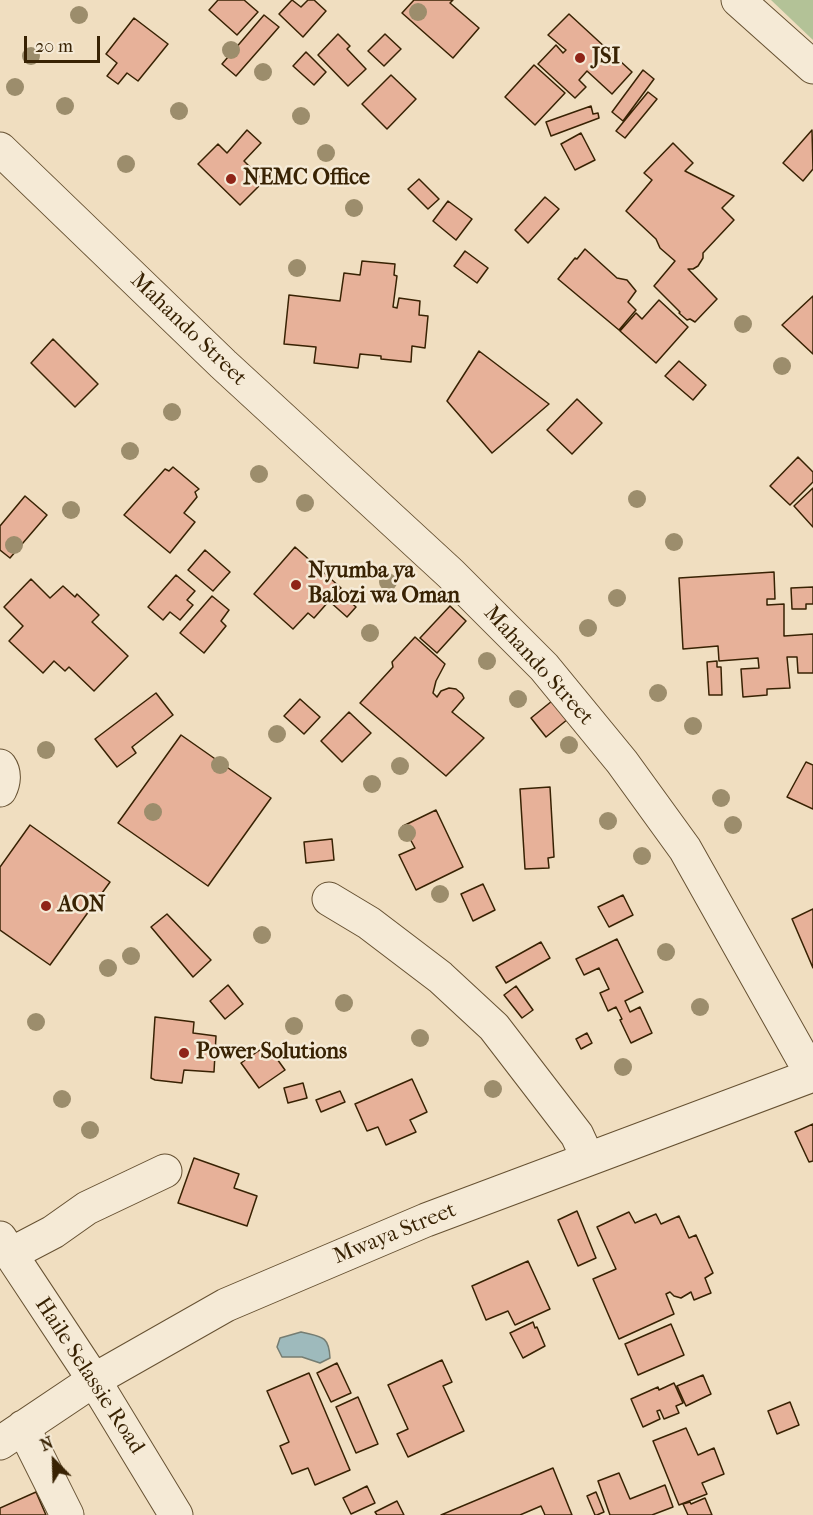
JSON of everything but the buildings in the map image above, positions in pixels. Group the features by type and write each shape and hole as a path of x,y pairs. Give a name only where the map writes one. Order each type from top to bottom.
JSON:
{"street":[{"path":"738,0 813,67"},
{"name":"Mahando Street","path":"0,149 223,364 451,574 544,667 622,762 684,849 813,1075"},
{"path":"0,766 3,771 3,785 0,790"},
{"path":"330,899 369,923 440,977 494,1027 577,1135 588,1160"},
{"name":"Mwaya Street","path":"11,1435 94,1380 226,1305 426,1220 813,1075"},
{"path":"5,1246 53,1232 87,1208 165,1172"},
{"name":"Haile Selassie Road","path":"5,1246 94,1380 176,1515"},
{"path":"11,1435 67,1515"}],"green space":[{"path":"771,0 813,0 813,40"}],"water":[{"path":"301,1332 323,1338 328,1345 330,1358 320,1363 302,1357 282,1357 277,1347 280,1338"}],"place":[{"name":"JSI","path":"580,58"},
{"name":"NEMC Office","path":"231,179"},
{"name":"Nyumba ya Balozi wa Oman","path":"296,585"},
{"name":"AON","path":"46,906"},
{"name":"Power Solutions","path":"184,1053"}]}
